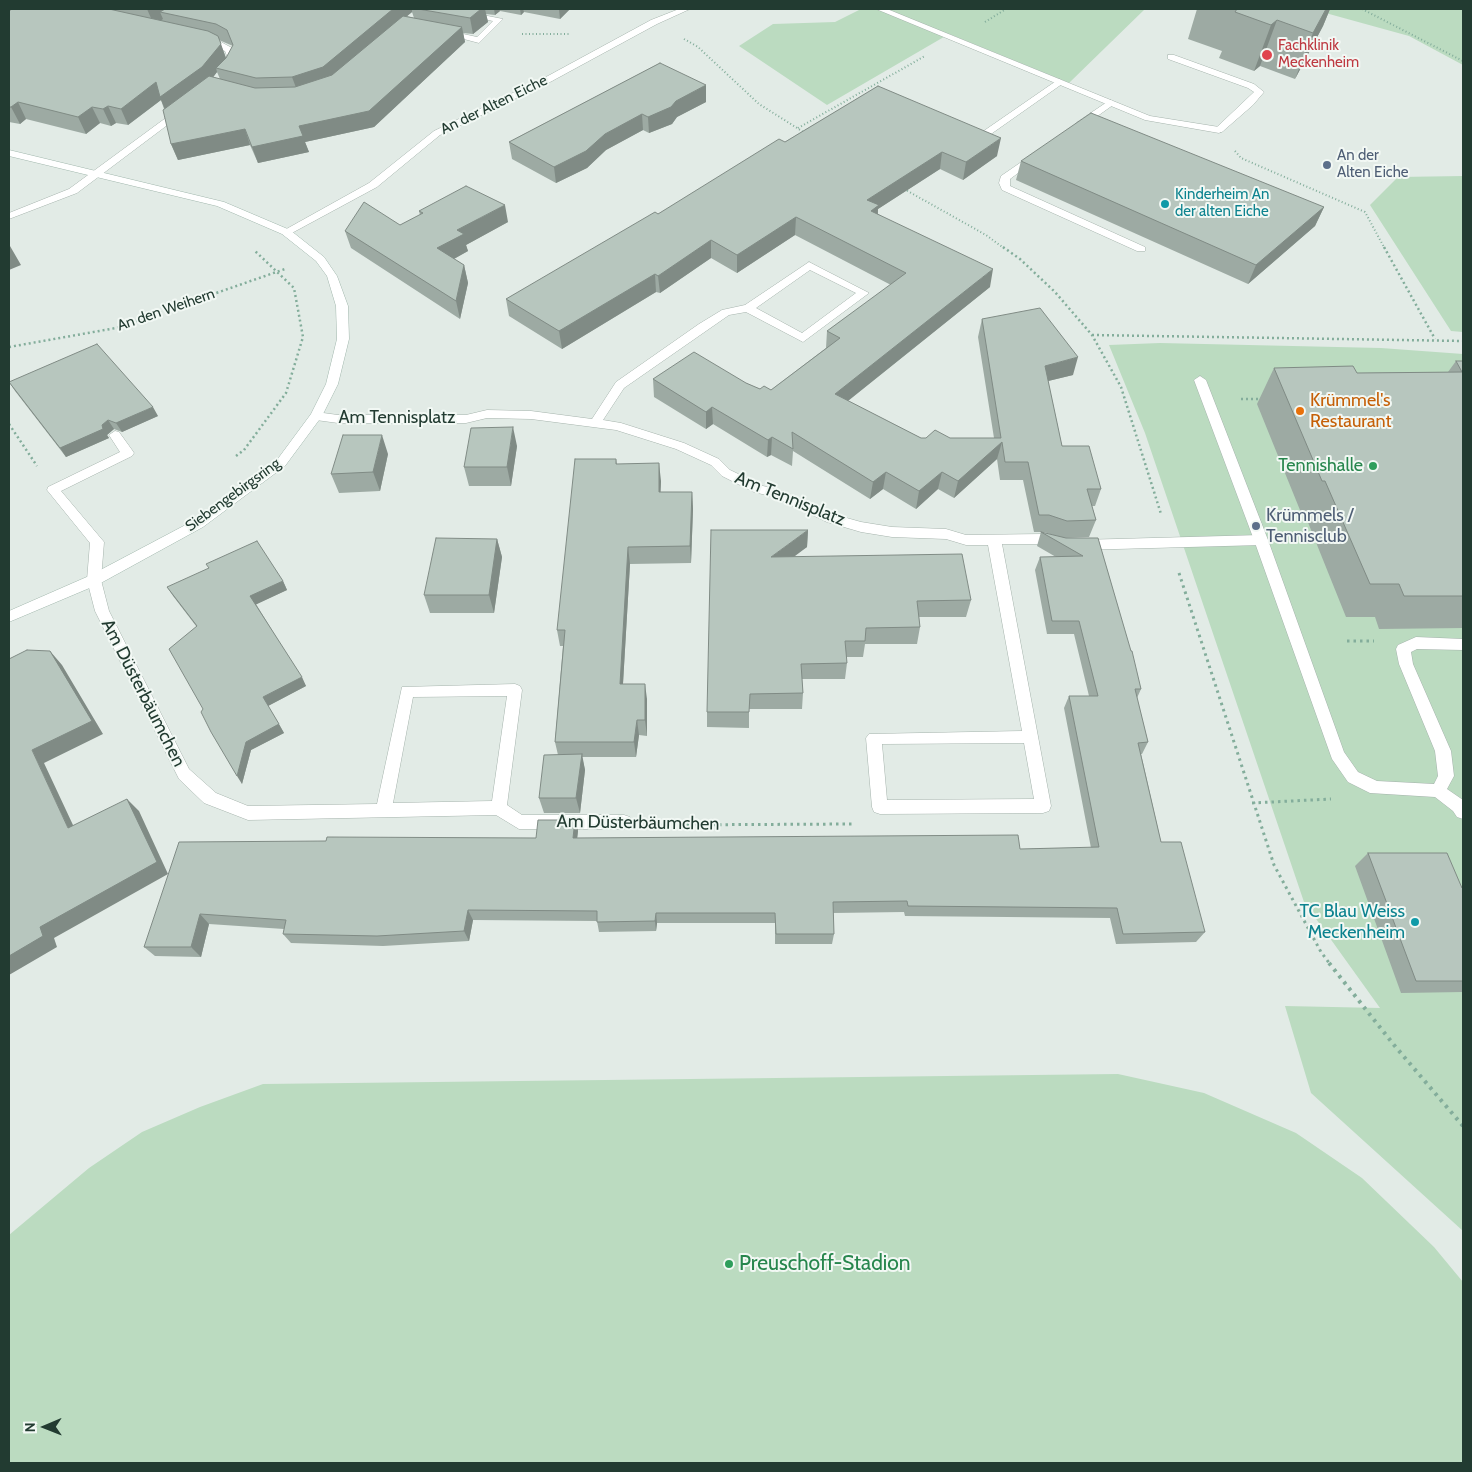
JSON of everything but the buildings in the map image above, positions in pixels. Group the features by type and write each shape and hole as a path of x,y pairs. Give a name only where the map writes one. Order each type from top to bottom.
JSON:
{"street":[{"path":"432,31 479,40 499,19 438,9"},
{"name":"An der Alten Eiche","path":"286,232 373,185 437,133 549,78 654,22 686,9"},
{"path":"880,9 1148,118 1219,130 1250,103 1259,92 1251,86 1170,57"},
{"path":"191,38 218,44 229,50 233,61 222,77"},
{"path":"978,139 1059,82"},
{"path":"1070,132 1110,103"},
{"path":"9,216 73,191 189,105"},
{"path":"1046,149 1005,178 1006,188 1141,249"},
{"name":"Siebengebirgsring","path":"9,153 220,204 286,232 320,259 332,276 342,306 343,339 332,384 316,416 281,463 198,524 94,580 9,618"},
{"path":"596,423 600,413 620,385 703,326 726,312 748,308 809,265 864,294 803,338 748,308"},
{"path":"1200,380 1261,540 1337,755 1353,777 1375,788 1438,791 1463,812"},
{"name":"Am Tennisplatz","path":"316,416 348,419 466,419 487,414 531,415 596,423 645,434 680,446 715,462 726,473 759,489 778,494 832,519 861,528 892,532 946,534 966,540 1043,539 1062,545 1261,540"},
{"path":"94,580 97,542 53,490 128,453 115,436"},
{"path":"994,539 1030,737 1042,806 880,807 874,738 1030,737"},
{"name":"Am Düsterbäumchen","path":"94,580 102,611 184,774 210,798 248,813 500,808 519,822 624,822"},
{"path":"1438,791 1446,776 1443,751 1406,664 1403,649 1416,643 1463,644"},
{"path":"384,809 407,691 515,690 500,808"}],"path":[{"path":"1362,9 1463,61"},
{"path":"489,30 534,36 578,32"},
{"path":"797,128 954,40"},
{"path":"1219,130 1241,158 1365,212 1435,339"},
{"name":"An den Weihern","path":"9,347 116,328 320,259"},
{"path":"229,462 244,450 286,393 303,337 294,288 278,272"},
{"path":"1092,335 1435,339 1463,341"},
{"path":"1208,400 1267,399"},
{"path":"9,424 53,490"},
{"path":"1347,641 1382,641"},
{"name":"Am Düsterbäumchen","path":"624,822 642,825 859,824 880,807"}],"green space":[{"path":"861,9 1145,9 1069,83 949,34 827,105 739,46 773,24 835,22"},
{"path":"1311,9 1463,9 1463,65 1409,36"},
{"path":"1463,176 1463,332 1451,331 1370,205 1398,177"},
{"path":"1160,343 1381,348 1463,354 1463,1231 1311,1093 1285,1006 1380,1008 1304,902 1145,433 1109,345"},
{"name":"Preuschoff-Stadion","path":"1118,1074 1204,1093 1296,1133 1362,1178 1434,1247 1463,1282 1463,1463 9,1463 9,1235 89,1168 142,1132 200,1107 263,1084"}],"place":[{"name":"Fachklinik Meckenheim","path":"1267,55"},
{"name":"An der Alten Eiche","path":"1327,165"},
{"name":"Kinderheim An der alten Eiche","path":"1165,204"},
{"name":"Krümmel's Restaurant","path":"1300,411"},
{"name":"Tennishalle","path":"1373,466"},
{"name":"Krümmels / Tennisclub","path":"1256,526"},
{"name":"TC Blau Weiss Meckenheim","path":"1415,922"},
{"name":"Preuschoff-Stadion","path":"729,1264"}]}
